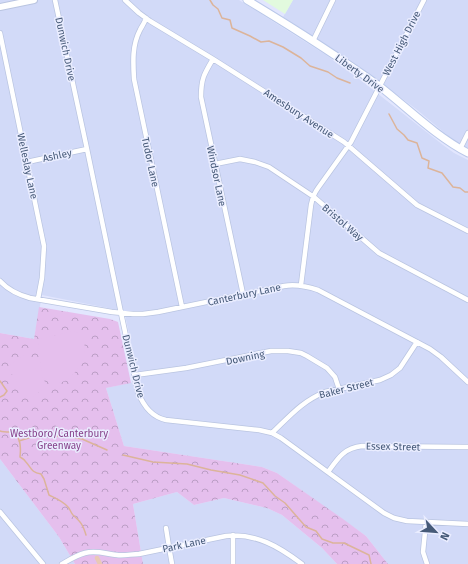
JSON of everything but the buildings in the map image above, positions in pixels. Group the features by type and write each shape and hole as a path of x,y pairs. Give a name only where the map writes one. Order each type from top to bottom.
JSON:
{"main road":[{"name":"Liberty Drive","path":"247,0 313,41 379,87 439,134 468,153"}],"street":[{"path":"0,7 34,0"},
{"name":"Dunwich Drive","path":"55,0 88,149 138,392 147,408 151,413 160,419 259,430 272,433 389,515 407,521 468,524"},
{"name":"Amesbury Avenue","path":"125,0 146,18 349,146 417,205 468,231"},
{"path":"313,41 333,0"},
{"name":"West High Drive","path":"301,285 311,205 315,193 349,146 424,0"},
{"name":"Tudor Lane","path":"146,18 135,42 133,59 134,78 182,307"},
{"name":"Welleslay Lane","path":"0,33 44,246 42,278 38,299"},
{"name":"Windsor Lane","path":"213,59 205,72 202,81 201,97 243,294"},
{"path":"460,149 468,133"},
{"name":"Ashley","path":"27,162 88,149"},
{"name":"Bristol Way","path":"215,164 240,159 262,164 279,173 314,197 379,252 468,300"},
{"name":"Canterbury Lane","path":"0,281 4,286 23,296 112,312 143,314 284,286 301,285 318,290 430,348 468,382"},
{"name":"Baker Street","path":"272,433 308,400 324,392 380,380 391,375 400,368 417,342"},
{"name":"Downing","path":"135,375 186,368 271,351 288,351 307,356 327,368 335,377 339,389"},
{"name":"Essex Street","path":"328,472 341,455 356,447 468,447"},
{"path":"0,512 43,564"},
{"path":"426,522 424,552 427,564"},
{"path":"166,528 172,564"},
{"path":"233,535 233,564"},
{"name":"Park Lane","path":"62,564 85,553 101,552 124,555 139,554 233,535 243,535 261,540 281,549 302,564"}],"shaded area":[{"path":"0,0 239,0 326,55 443,145 454,153 468,160 468,564 388,564 366,536 277,473 262,467 124,446 106,388 139,381 124,310 42,295 34,339 0,333"},
{"path":"263,0 293,0 285,14"},
{"path":"293,0 468,0 468,150 459,145 416,109 349,59 283,17"},
{"path":"0,459 59,537 75,564 0,564"},
{"path":"177,492 194,505 224,498 267,508 282,515 322,548 337,564 143,564 133,504"}],"green space":[{"name":"Westboro/Canterbury Greenway","path":"39,307 110,319 118,322 131,383 106,388 124,446 262,467 277,473 366,536 388,564 337,564 322,548 282,515 267,508 224,498 194,505 177,492 133,504 143,564 75,564 59,537 0,459 0,333 34,339"},
{"path":"75,331 82,337 85,346 81,364 69,379 61,382 50,382 42,376 38,343 42,338"},
{"path":"25,354 48,386 29,399 7,367"}],"waterway":[{"path":"210,0 218,9 222,18 230,20 232,28 261,42 269,41 283,47 301,58 310,66 328,72 337,78 350,83"},
{"path":"389,114 397,129 408,140 417,143 422,158 429,161 428,168 442,173 453,187 460,188 465,192 468,192"},
{"path":"0,381 7,391 0,397"},
{"path":"0,431 10,432 16,435 20,442 20,457 33,471 41,474 49,495 61,501 68,507 81,524 86,535"},
{"path":"19,441 44,433 55,436 67,436 82,439 107,450"},
{"path":"123,455 153,462 187,464 240,475 263,483 275,496 285,503 306,527 316,531 322,539 333,543 344,543 369,555 371,564"},
{"path":"97,558 100,564"}]}
